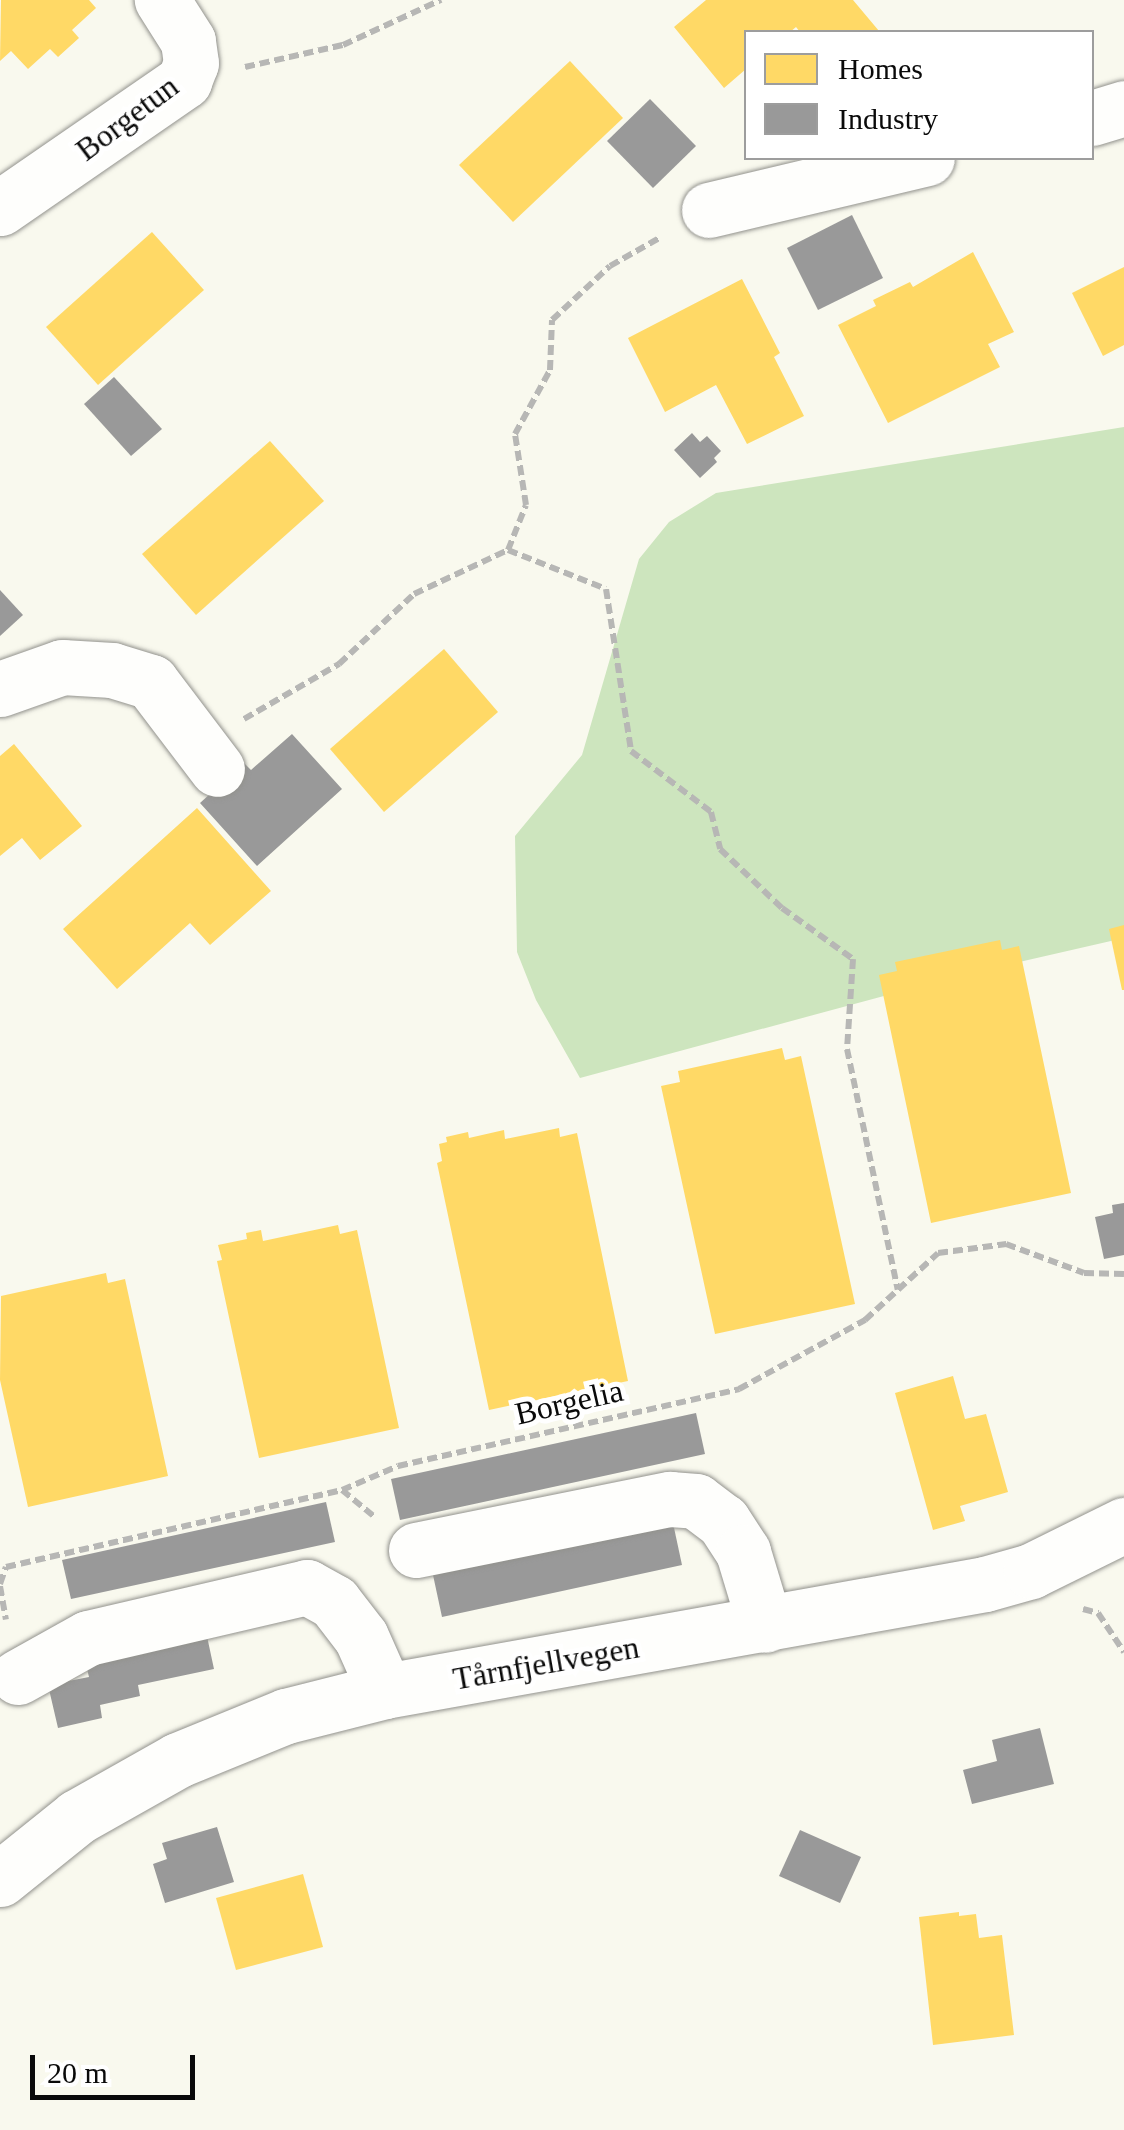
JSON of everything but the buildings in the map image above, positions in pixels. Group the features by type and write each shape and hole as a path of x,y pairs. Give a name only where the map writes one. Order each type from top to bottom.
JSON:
{"street":[{"name":"Borgetun","path":"0,208 184,81 190,63 188,41 162,0"},
{"path":"1094,117 1124,108"},
{"path":"710,210 918,160"},
{"path":"0,688 62,667 112,670 151,682 208,756"},
{"path":"416,1550 670,1499 696,1501 723,1521 743,1552 765,1626"},
{"name":"Tårnfjellvegen","path":"0,1879 77,1817 178,1760 286,1716 386,1691 985,1584 1031,1571 1124,1525"},
{"path":"18,1677 88,1638 307,1586 334,1602 361,1637 386,1691"}],"path":[{"path":"190,63 246,67 305,56 388,27 441,0"},
{"path":"208,756 339,664 414,594 508,550 526,505 515,434 550,370 552,320 610,266 710,210"},
{"path":"508,550 606,589 631,751 712,812 720,849 757,884 853,958 847,1049 898,1290"},
{"name":"Borgelia","path":"0,1584 6,1567 342,1490 398,1466 740,1389 866,1320 938,1253 1006,1244 1084,1273 1124,1274"}],"green space":[{"path":"1124,427 1124,938 958,976 580,1078 536,1000 517,952 515,836 582,755 639,559 669,522 716,493"}]}
